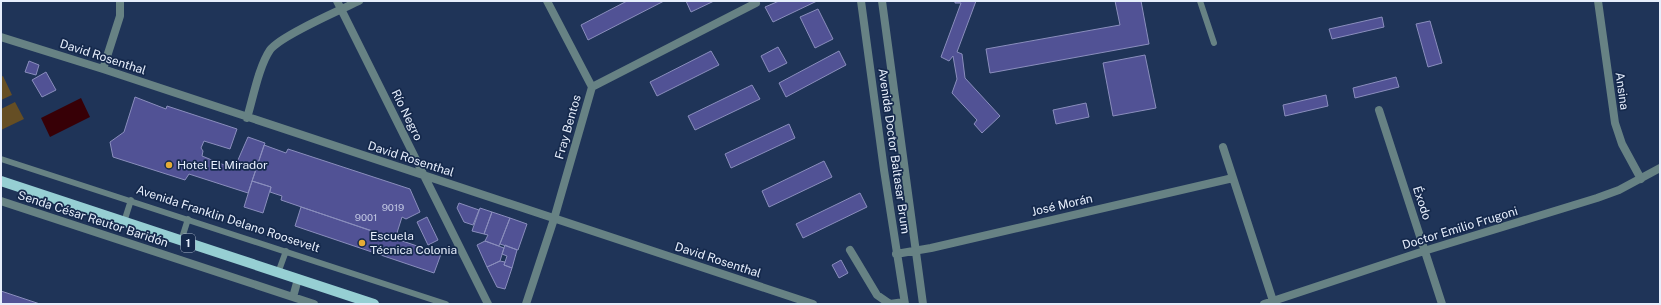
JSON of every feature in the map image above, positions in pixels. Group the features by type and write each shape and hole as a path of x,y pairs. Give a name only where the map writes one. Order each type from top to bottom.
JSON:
{"main road":[{"name":"1","path":"1,181 368,303"}],"street":[{"path":"103,69 120,16 120,1"},
{"name":"Río Negro","path":"337,1 487,303"},
{"path":"247,118 264,61 274,46 290,35 359,1"},
{"path":"547,1 592,87"},
{"name":"Avenida Doctor Baltasar Brum","path":"861,1 904,303"},
{"name":"Avenida Doctor Baltasar Brum","path":"882,1 923,304"},
{"name":"Ansina","path":"1598,1 1615,123 1622,144 1641,179"},
{"name":"Fray Bentos","path":"526,304 554,219 592,87 756,2"},
{"name":"David Rosenthal","path":"1,37 103,69 247,118 813,304"},
{"name":"Éxodo","path":"1379,110 1442,304"},
{"path":"1223,146 1274,302"},
{"name":"Doctor Emilio Frugoni","path":"1264,304 1274,302 1424,251 1597,198 1619,190 1660,168"},
{"name":"José Morán","path":"896,254 915,251 1233,178"},
{"name":"Senda César Reutor Baridón","path":"1,201 314,304"},
{"path":"850,250 877,295 890,304 904,303"},
{"path":"293,297 298,279"}],"lane":[{"path":"1200,1 1214,43"},
{"name":"Avenida Franklin Delano Roosevelt","path":"1,159 131,200 446,304"},
{"path":"124,222 131,200"},
{"path":"181,241 188,219"},
{"path":"278,272 286,251"}],"shaded area":[{"path":"3,76 12,95 1,100 1,77"},
{"path":"81,98 90,117 50,137 41,118"},
{"path":"15,102 24,119 1,130 1,109"}],"building":[{"path":"627,1 664,1 588,40 581,25"},
{"path":"686,1 714,1 691,12"},
{"path":"779,1 817,1 773,22 765,7"},
{"path":"955,1 976,1 957,52 962,54 965,78 1000,116 982,133 974,124 977,120 952,93 957,79 953,56 949,61 941,57 961,3 955,3"},
{"path":"1115,1 1141,1 1149,44 990,73 986,49 1120,25"},
{"path":"818,9 833,39 815,48 800,17"},
{"path":"1382,17 1384,27 1332,39 1329,29"},
{"path":"1430,21 1442,63 1428,67 1416,24"},
{"path":"778,47 787,63 769,72 761,56"},
{"path":"711,51 719,65 657,96 650,82"},
{"path":"839,51 846,65 786,97 779,83"},
{"path":"1145,55 1156,108 1113,116 1103,63"},
{"path":"29,61 39,65 36,75 25,72"},
{"path":"46,72 56,90 42,97 32,80"},
{"path":"1396,77 1399,87 1355,98 1353,88"},
{"path":"752,85 760,99 695,130 688,116"},
{"path":"1326,95 1328,106 1285,116 1283,105"},
{"path":"135,97 166,109 167,106 237,129 230,149 204,141 201,148 203,151 202,156 234,169 248,137 265,143 248,193 189,174 185,180 113,157 110,142 124,132"},
{"path":"1086,103 1089,117 1056,124 1053,110"},
{"path":"789,124 795,138 731,168 725,154"},
{"path":"264,145 286,153 288,149 410,189 420,212 406,219 402,217 395,239 281,200 282,196 270,192 271,187 252,181"},
{"path":"824,161 832,177 769,207 762,191"},
{"path":"252,181 271,187 263,213 244,207"},
{"path":"860,193 867,207 803,238 796,224"},
{"path":"459,203 479,210 473,225 464,222 457,208"},
{"path":"301,207 441,254 434,273 295,226"},
{"path":"480,208 492,212 484,234 472,231"},
{"path":"492,212 510,218 499,246 485,241 488,235 484,234"},
{"path":"427,217 438,240 428,245 417,222"},
{"path":"510,218 527,224 518,250 500,244"},
{"path":"485,241 504,248 500,261 487,267 477,245"},
{"path":"505,245 517,250 512,268 504,265 507,256 502,254"},
{"path":"841,260 848,273 839,278 832,265"},
{"path":"500,261 505,262 504,265 512,268 505,289 497,287 487,267"},
{"path":"1,291 40,304 1,304"}],"place":[{"name":"Hotel El Mirador","path":"169,165"},
{"name":"Escuela Técnica Colonia","path":"362,243"}]}
